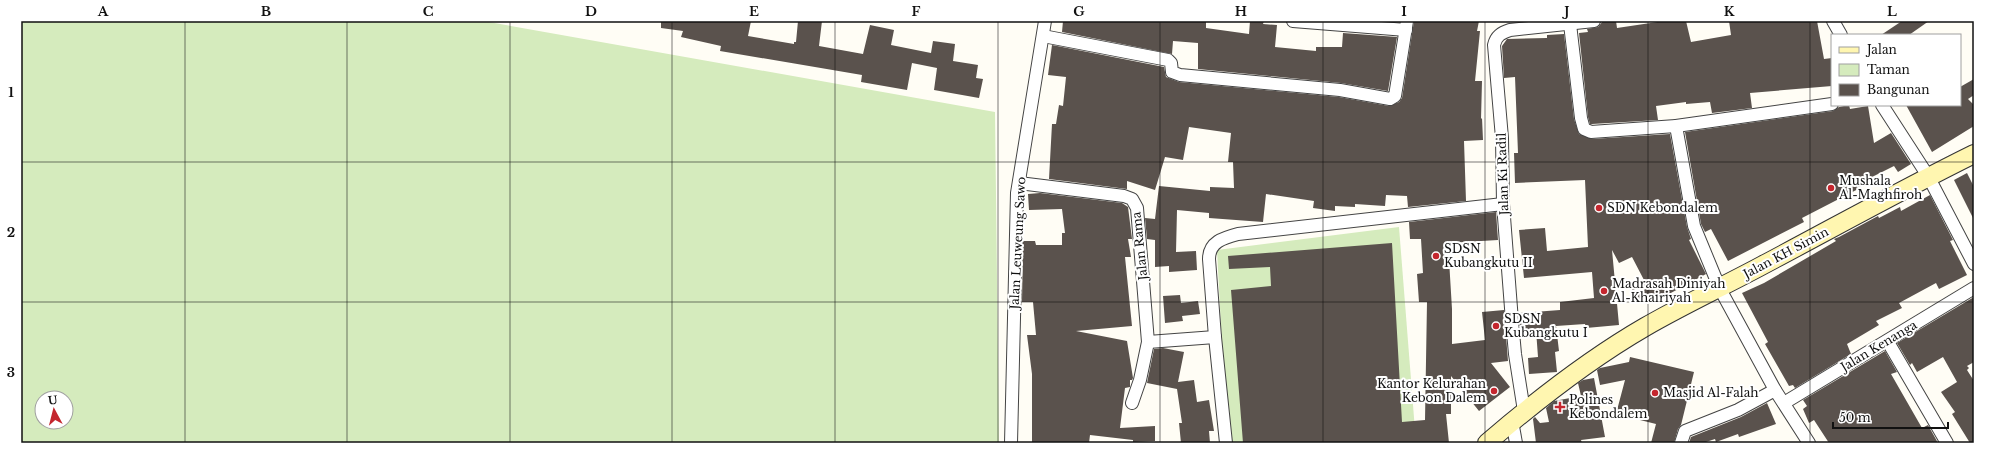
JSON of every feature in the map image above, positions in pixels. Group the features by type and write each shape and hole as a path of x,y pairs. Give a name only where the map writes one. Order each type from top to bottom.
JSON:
{"street":[{"name":"Jalan Leuweung Sawo","path":"1011,443 1019,183 1045,21"},
{"path":"1043,36 1168,60 1171,63 1172,72 1180,75 1340,90 1390,99 1395,96 1406,25 1293,21"},
{"name":"Jalan Ki Radil","path":"1516,443 1518,416 1515,354 1503,204 1502,138 1494,45 1495,39 1501,33 1510,30 1594,21"},
{"path":"1833,21 1840,34"},
{"path":"1570,24 1581,118 1584,129 1590,132 1676,126 1831,104"},
{"path":"1883,106 1928,176 1974,264"},
{"path":"1676,126 1694,226 1720,289 1775,390 1809,443"},
{"name":"Jalan KH Simin","path":"1487,443 1518,416 1574,372 1646,326 1720,289 1928,176 1974,154"},
{"name":"Jalan Rama","path":"1019,183 1124,196 1132,199 1137,208 1148,342"},
{"path":"1226,443 1215,337 1209,250 1214,244 1226,237 1238,234 1503,204"},
{"name":"Jalan Kenanga","path":"1784,403 1888,342 1974,288"},
{"path":"1132,402 1140,380 1148,342 1215,337"},
{"path":"1888,342 1947,443"},
{"path":"1681,443 1685,431 1738,410 1775,390"}],"green space":[{"path":"21,21 483,21 995,112 999,443 21,443"},
{"path":"1399,227 1416,443 1227,443 1217,250"}],"building":[{"path":"661,21 751,21 748,36 794,44 794,42 796,42 798,21 822,21 819,46 863,54 870,25 894,30 891,45 931,53 933,41 955,44 953,61 978,65 976,78 983,79 979,98 934,90 937,68 912,63 907,90 861,82 862,75 720,51 721,46 681,37 683,31 661,28"},
{"path":"1063,21 1206,21 1206,28 1249,34 1250,21 1264,21 1263,24 1277,25 1275,47 1316,51 1316,47 1342,47 1343,33 1397,37 1388,91 1341,83 1198,69 1198,43 1173,41 1172,54 1062,32"},
{"path":"1414,21 1479,21 1477,31 1480,31 1475,81 1482,81 1481,119 1482,118 1483,140 1464,141 1466,201 1408,207 1407,196 1386,195 1385,206 1355,204 1355,207 1335,206 1335,211 1313,208 1314,201 1266,194 1263,222 1209,218 1209,213 1177,210 1176,252 1196,251 1197,270 1169,272 1169,266 1155,267 1155,240 1147,239 1145,218 1155,219 1159,186 1210,191 1210,187 1234,188 1233,162 1228,162 1231,133 1189,127 1183,160 1165,157 1155,190 1127,181 1127,189 1049,179 1052,124 1056,124 1059,105 1063,106 1066,77 1048,75 1052,45 1164,67 1166,77 1179,82 1339,97 1389,106 1399,102 1402,98"},
{"path":"1603,21 1616,21 1617,28 1664,21 1686,21 1691,42 1731,35 1729,21 1817,21 1824,59 1831,58 1831,86 1750,93 1752,108 1712,113 1710,102 1686,104 1686,102 1656,106 1658,120 1590,124 1579,33 1588,32 1587,29 1598,27"},
{"path":"1902,21 1929,21 1910,34 1882,34"},
{"path":"1564,34 1574,119 1579,134 1592,139 1670,134 1687,227 1691,239 1689,240 1706,274 1656,301 1653,297 1640,304 1631,287 1644,280 1632,257 1619,263 1612,250 1619,325 1586,328 1585,324 1556,326 1559,351 1555,352 1557,372 1529,374 1528,358 1538,357 1536,330 1520,331 1519,313 1560,310 1560,302 1594,298 1592,272 1524,278 1519,230 1545,228 1547,251 1588,247 1585,180 1515,183 1514,153 1518,153 1515,77 1504,78 1502,46 1507,39 1547,38 1547,35"},
{"path":"1974,79 1974,95 1968,99 1974,105 1974,126 1932,152 1907,106 1961,106 1961,86"},
{"path":"1849,106 1850,109 1868,106 1874,143 1891,133 1911,164 1898,172 1894,166 1862,182 1864,186 1802,218 1804,222 1728,261 1711,229 1705,232 1701,224 1685,132 1833,111 1839,107"},
{"path":"1967,173 1974,187 1974,220 1954,180"},
{"path":"1040,193 1122,203 1128,207 1132,239 1128,239 1131,257 1125,257 1132,326 1076,331 1127,341 1133,378 1130,380 1130,387 1125,388 1120,428 1155,426 1155,441 1133,442 1133,440 1090,435 1089,443 1032,443 1032,374 1027,335 1036,335 1033,302 1022,302 1023,241 1035,241 1036,245 1062,245 1062,233 1065,233 1062,209 1029,210 1028,194"},
{"path":"1930,195 1953,240 1950,241 1967,275 1939,289 1936,283 1899,303 1902,308 1876,321 1879,325 1847,344 1851,354 1795,388 1793,385 1789,386 1765,344 1768,342 1742,293 1764,283 1836,241 1834,239 1878,216 1879,218 1900,207 1901,211"},
{"path":"1496,212 1498,240 1448,243 1452,309 1452,344 1485,340 1482,312 1504,310 1508,361 1491,363 1510,387 1479,411 1451,376 1451,414 1446,414 1449,443 1243,443 1231,290 1271,286 1270,267 1229,269 1228,256 1392,243 1402,422 1425,420 1427,302 1419,302 1417,274 1423,273 1421,239 1410,239 1409,222"},
{"path":"1180,295 1181,303 1198,301 1200,314 1182,316 1183,321 1165,323 1163,296"},
{"path":"1974,297 1974,362 1967,366 1969,368 1967,370 1974,381 1974,443 1970,443 1952,414 1955,412 1941,392 1957,382 1943,357 1917,372 1912,363 1910,365 1897,343"},
{"path":"1163,348 1184,352 1178,382 1194,380 1197,402 1209,400 1214,431 1209,431 1210,443 1181,443 1179,423 1182,423 1177,389 1147,383 1154,349"},
{"path":"1885,351 1897,372 1891,374 1922,428 1928,425 1938,443 1829,443 1814,420 1809,423 1803,409 1807,406 1803,400"},
{"name":"Masjid Al-Falah","path":"1630,357 1694,372 1681,425 1678,429 1674,443 1651,443 1656,424 1616,414 1625,380 1600,385 1597,370 1600,368 1629,362"},
{"path":"1594,378 1605,437 1581,440 1582,443 1536,443 1533,419 1535,417 1540,423 1549,422 1546,408 1554,401 1581,396 1578,383 1583,380"},
{"path":"1767,403 1776,424 1739,437 1738,434 1716,442 1715,439 1703,443 1689,443 1691,437 1741,417"}],"place":[{"name":"Mushala Al-Maghfiroh","path":"1831,188"},
{"name":"SDN Kebondalem","path":"1599,208"},
{"name":"SDSN Kubangkutu II","path":"1436,256"},
{"name":"Madrasah Diniyah Al-Khairiyah","path":"1604,291"},
{"name":"SDSN Kubangkutu I","path":"1496,326"},
{"name":"Kantor Kelurahan Kebon Dalem","path":"1494,391"},
{"name":"Masjid Al-Falah","path":"1655,393"},
{"name":"Polines Kebondalem","path":"1560,407"}]}
